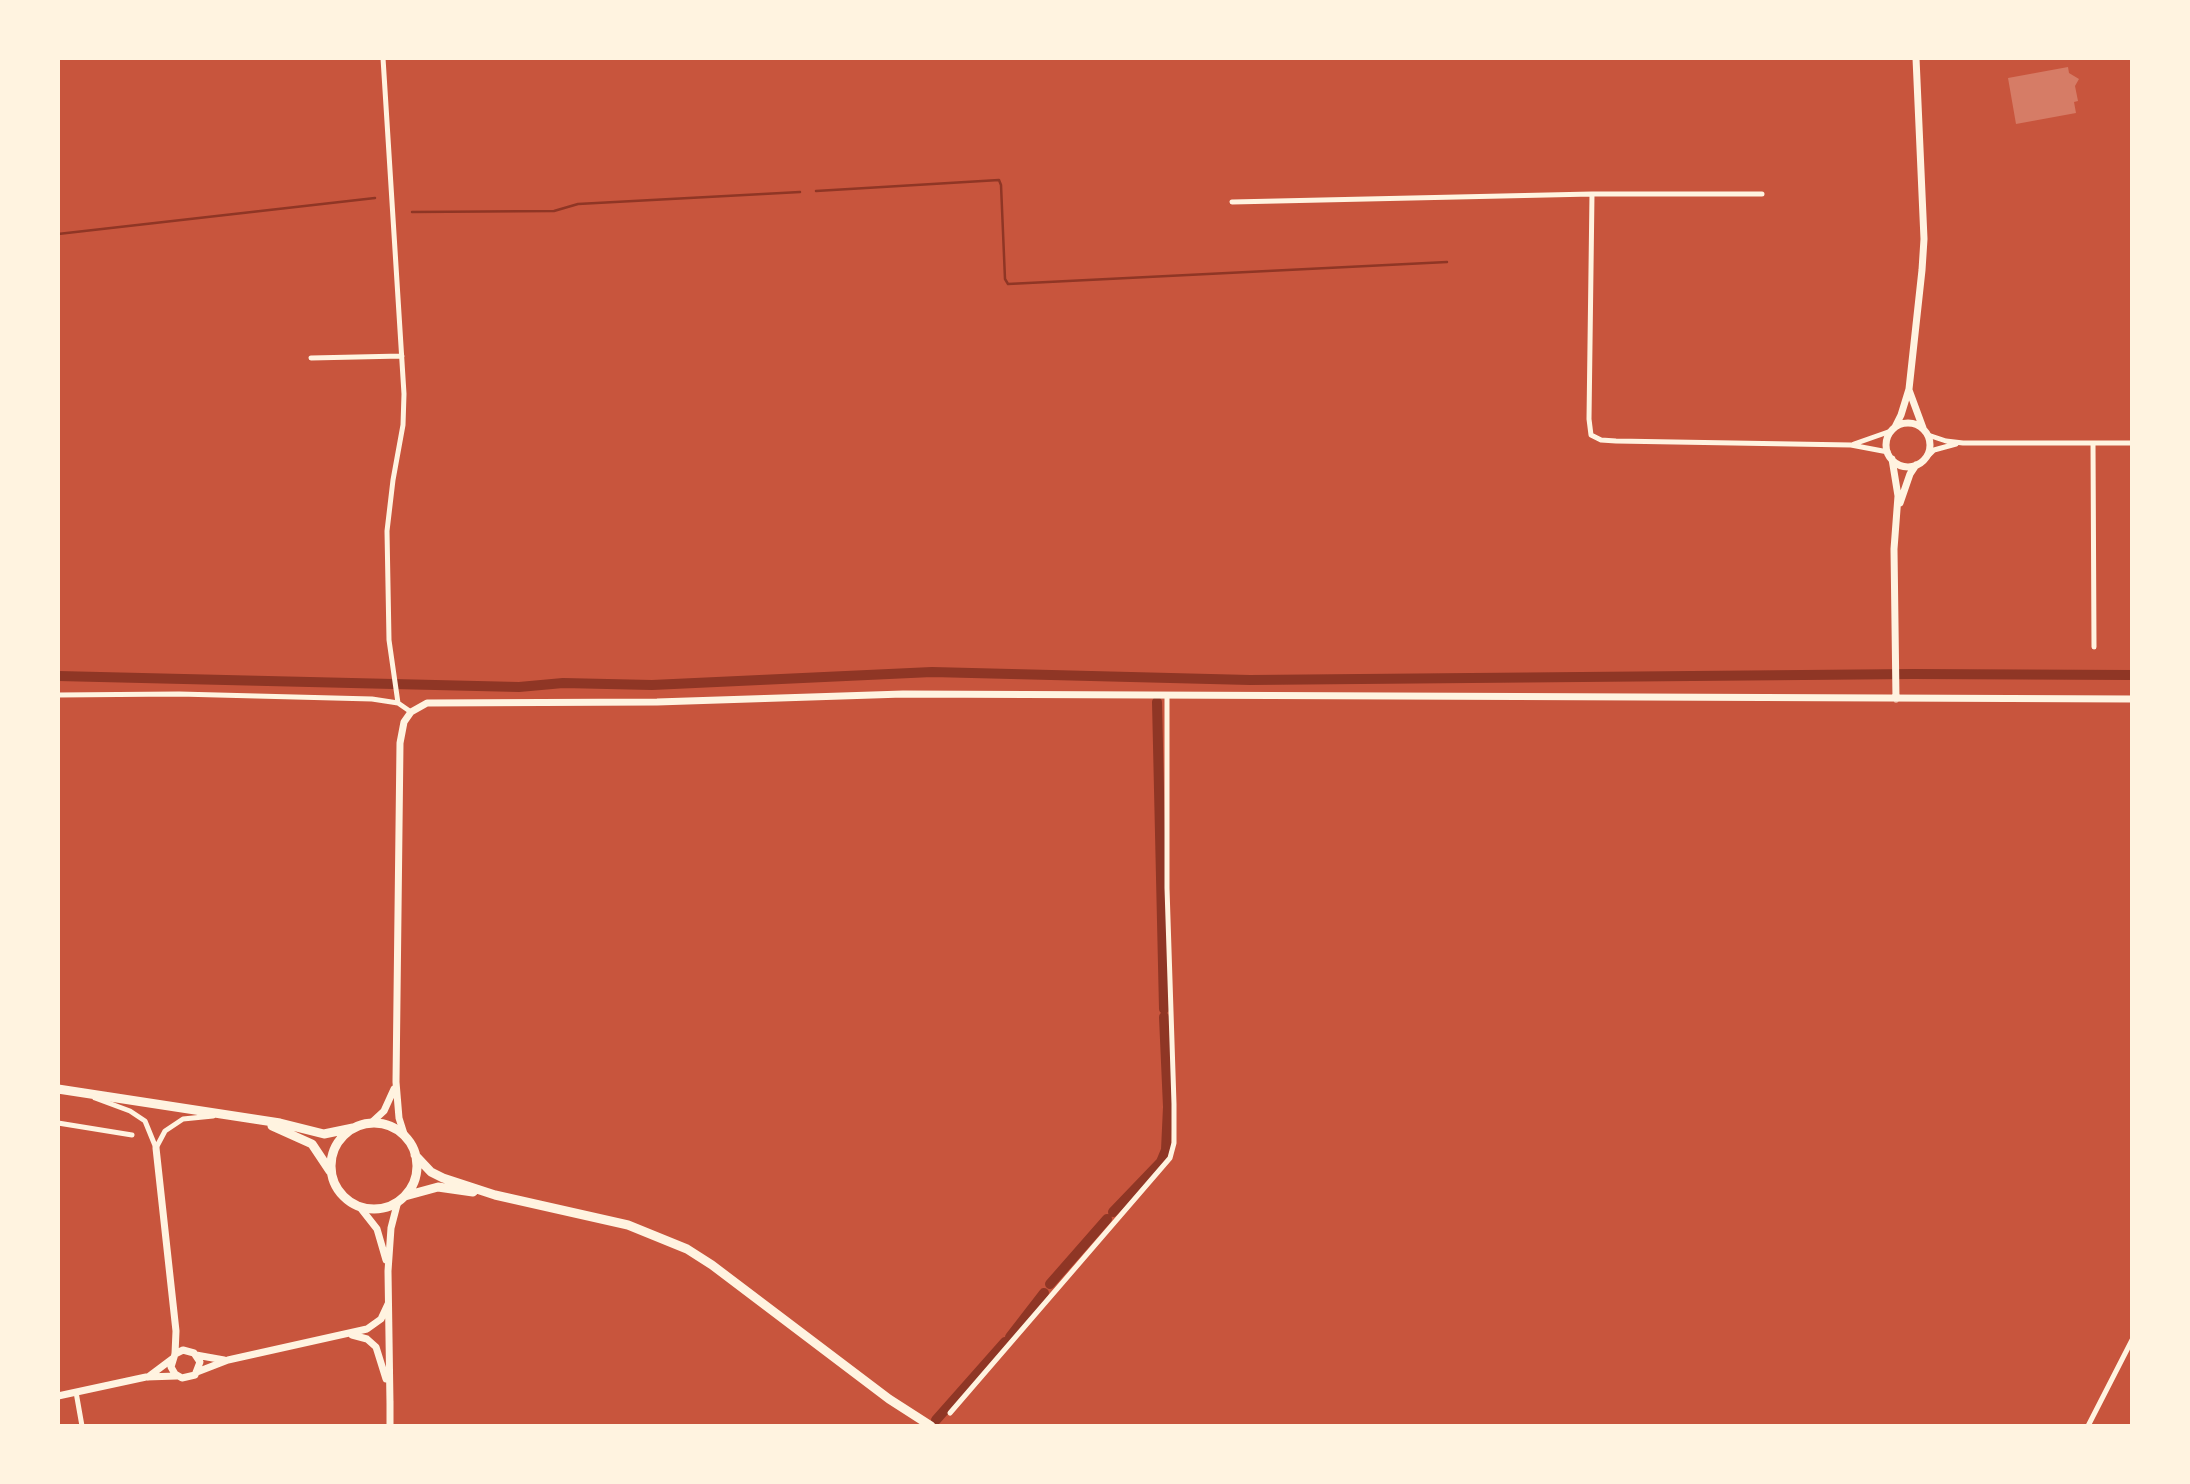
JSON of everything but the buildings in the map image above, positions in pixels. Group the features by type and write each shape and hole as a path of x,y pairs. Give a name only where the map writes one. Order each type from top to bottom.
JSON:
{"main road":[{"path":"58,1089 247,1118 324,1134 371,1123 385,1124 405,1137 415,1155 431,1172 495,1195"},
{"path":"247,1118 312,1144 324,1159 341,1194 359,1206 379,1209 402,1198 438,1187 495,1195 628,1225 687,1249 881,1393 931,1426"},
{"path":"331,1174 335,1147 340,1139 354,1128"},
{"path":"402,1198 416,1172 415,1155"}],"street":[{"path":"383,58 404,415 387,531 389,640 398,703"},
{"path":"1896,699 1894,549 1898,496 1886,445 1901,415 1909,389 1924,239 1916,58"},
{"path":"1592,194 1591,435 1601,440 1616,441 1851,445 1890,456 1903,466 1916,465"},
{"path":"1232,202 1592,194 1762,194"},
{"path":"311,358 402,356"},
{"path":"1909,389 1928,435 1930,447 1925,459"},
{"path":"1851,445 1903,423 1923,428"},
{"path":"1928,435 1963,443 2132,443"},
{"path":"1896,514 1910,474 1916,465 1934,450 1963,443"},
{"path":"2093,443 2094,647"},
{"path":"58,695 179,694 372,699 398,703 411,712"},
{"path":"405,1137 399,1118 396,1082 400,743 404,722 411,712 428,703 657,702 903,694 2132,699"},
{"path":"950,1413 1170,1158 1174,1143 1174,1104 1167,888 1167,695"},
{"path":"371,1123 387,1106 396,1082"},
{"path":"83,1093 130,1111 149,1126 156,1148 176,1331 171,1367 177,1376"},
{"path":"156,1148 165,1131 183,1119 225,1115"},
{"path":"58,1123 132,1135"},
{"path":"390,1426 388,1271 391,1228 402,1198"},
{"path":"359,1206 377,1229 388,1271"},
{"path":"58,1396 146,1377 188,1378 228,1360 351,1334 375,1325 388,1304"},
{"path":"176,1331 200,1363 197,1373"},
{"path":"351,1334 367,1339 376,1347 386,1373 390,1404"},
{"path":"2088,1426 2132,1340"},
{"path":"146,1377 182,1350 228,1360"},
{"path":"76,1392 82,1426"}],"waterway":[{"path":"816,191 999,180 1005,279 1008,284 1447,262"},
{"path":"412,212 554,211 578,204 800,192"},
{"path":"58,234 375,198"},
{"path":"58,676 519,687 563,683 652,685 932,672 1250,680 1913,674 2132,675"},
{"path":"1157,702 1164,1009"},
{"path":"1113,1212 1161,1162 1166,1150 1168,1107 1164,1017"},
{"path":"1050,1284 1107,1219"},
{"path":"1010,1337 1044,1293"},
{"path":"936,1420 1005,1342"}]}
